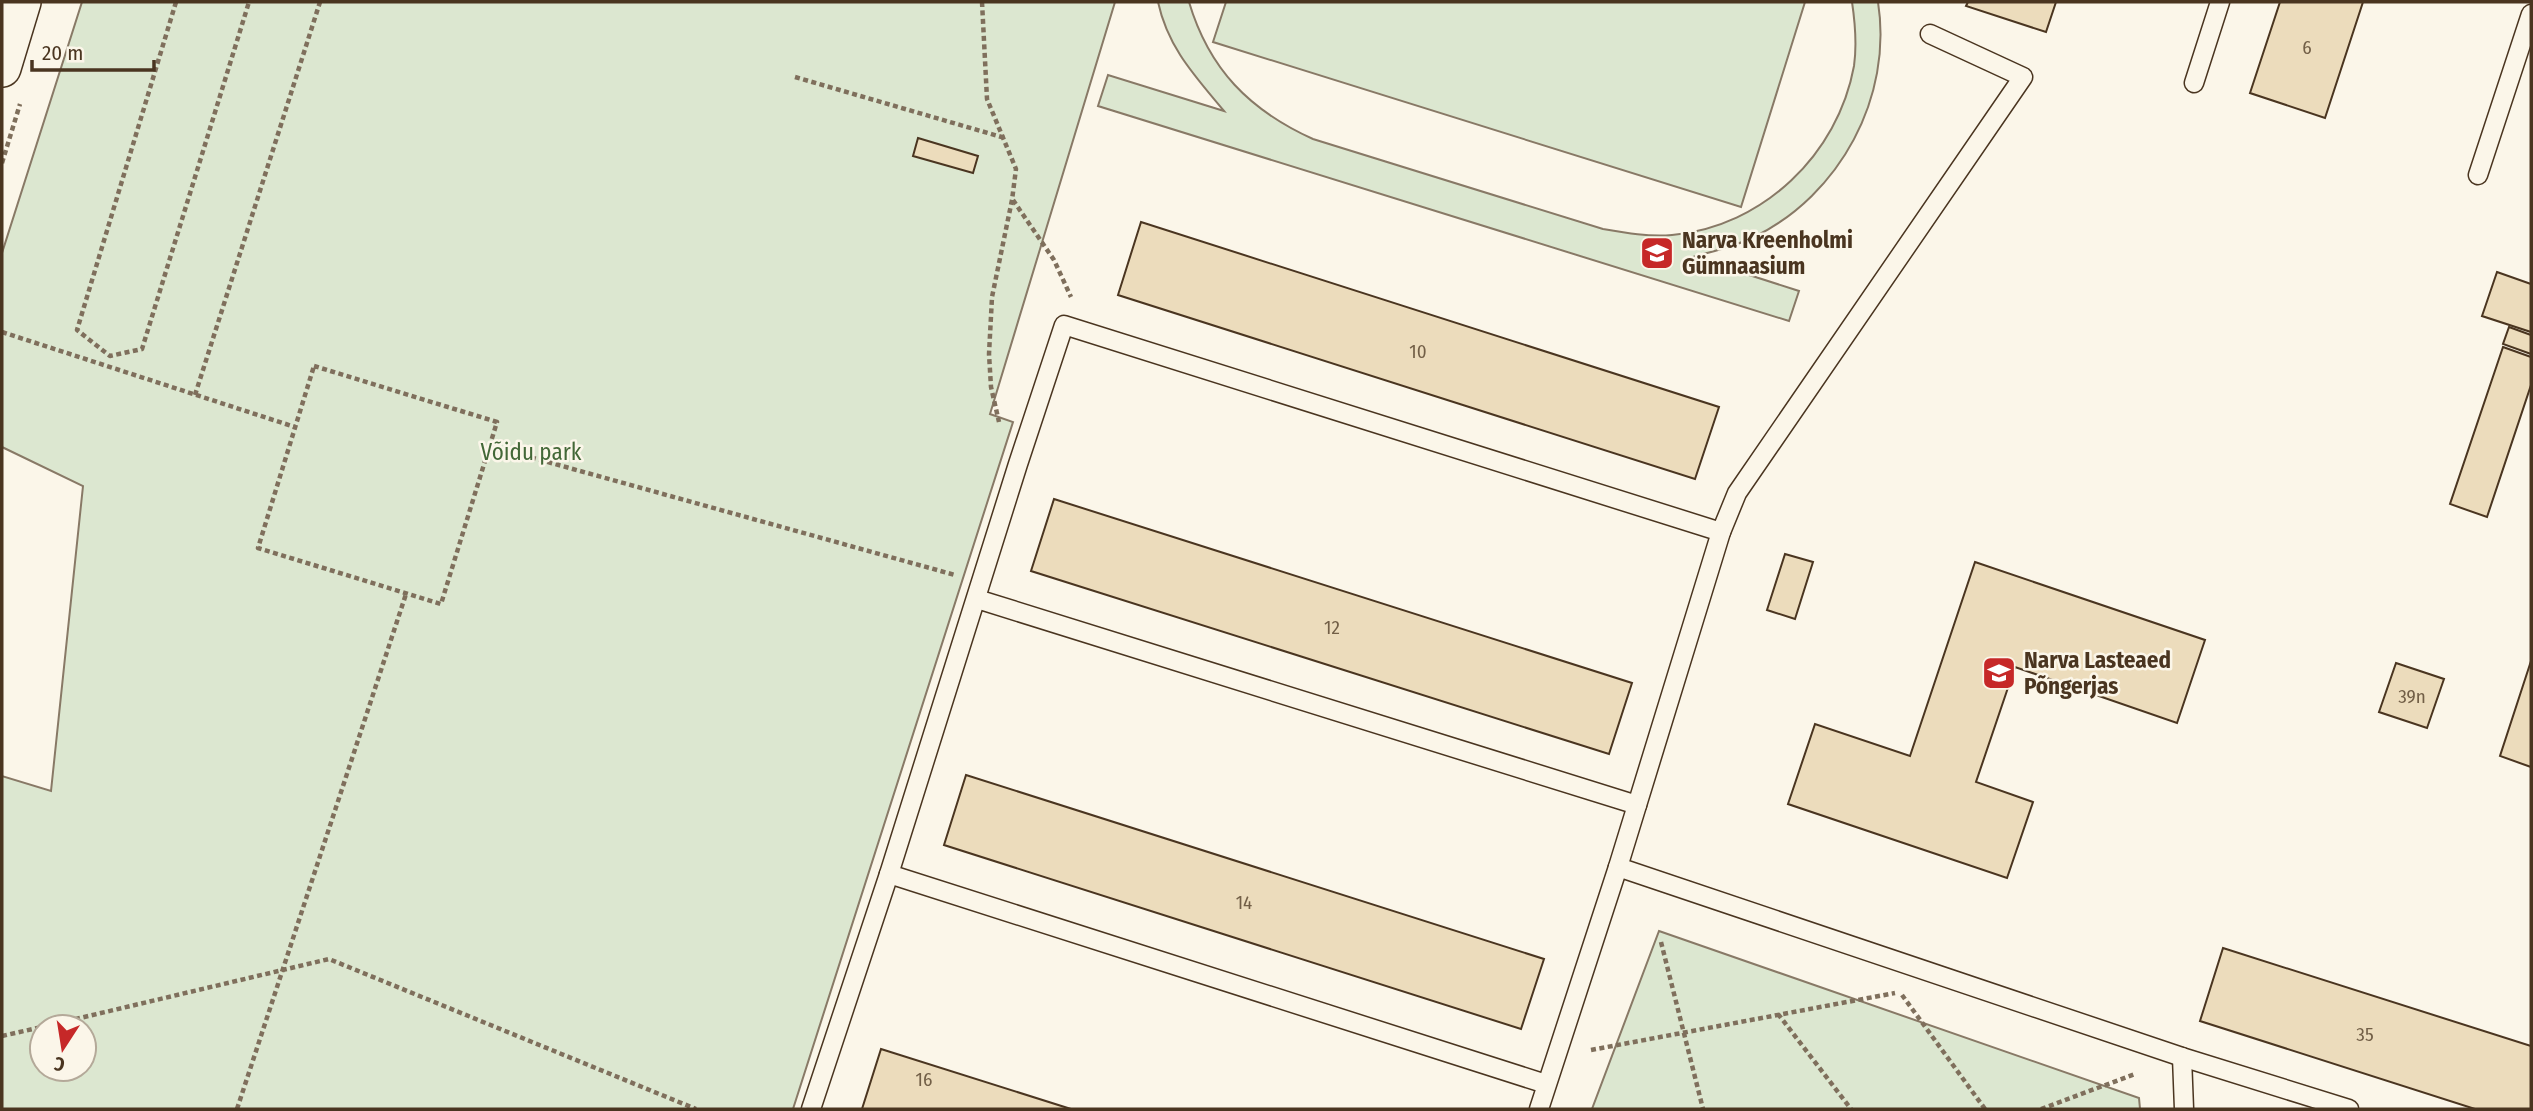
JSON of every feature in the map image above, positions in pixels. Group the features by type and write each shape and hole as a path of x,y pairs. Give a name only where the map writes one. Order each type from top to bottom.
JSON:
{"street":[{"path":"2,68 22,2"}],"lane":[{"path":"2194,83 2220,2"},
{"path":"2478,175 2531,14"},
{"path":"1539,1109 1618,867 1721,532 1737,493 2023,77 1930,34"},
{"path":"811,1109 1064,325 1721,532"},
{"path":"979,590 1637,805"},
{"path":"1618,867 2182,1057 2349,1109"},
{"path":"889,874 1546,1084"},
{"path":"2182,1057 2184,1109"}],"path":[{"path":"110,356 77,330 176,2"},
{"path":"110,356 142,349 250,2"},
{"path":"195,395 320,2"},
{"path":"982,2 987,100 1016,169 992,297 989,354 1000,431 1017,464"},
{"path":"795,77 1005,138"},
{"path":"1012,200 1054,260 1072,297 1064,325"},
{"path":"2,332 295,427"},
{"path":"106,366 110,356"},
{"path":"314,366 498,422 441,604 258,548 295,427 314,366"},
{"path":"490,446 979,590"},
{"path":"237,1109 406,594"},
{"path":"1661,942 1703,1109"},
{"path":"98,1014 328,959 696,1109"},
{"path":"1556,1056 1900,992 1985,1109"},
{"path":"1778,1014 1850,1109"},
{"path":"2,1037 28,1030"},
{"path":"2041,1109 2182,1057"}],"green space":[{"name":"Võidu park","path":"82,2 1115,2 990,414 1013,422 793,1109 2,1109 2,776 51,791 83,486 2,447 2,253"},
{"path":"1158,2 1189,2 1208,48 1234,85 1269,115 1313,139 1603,229 1655,235 1705,229 1737,218 1765,201 1791,180 1813,156 1832,128 1845,98 1855,58 1852,2 1878,2 1881,38 1877,73 1868,107 1854,139 1835,169 1812,196 1785,219 1754,237 1693,257 1799,291 1789,321 1098,106 1108,75 1224,111 1193,73 1168,34"},
{"path":"1226,2 1805,2 1741,207 1213,42"},
{"path":"1659,931 2139,1098 2140,1109 1592,1109"}],"building":[{"path":"1968,2 2056,2 2046,32 1966,6"},
{"path":"2280,2 2363,2 2325,118 2250,93"},
{"path":"918,138 978,156 973,173 913,156"},
{"path":"1141,222 1719,407 1695,479 1118,295"},
{"path":"2497,272 2531,284 2531,332 2482,316"},
{"path":"2509,327 2531,335 2531,354 2503,344"},
{"path":"2503,347 2531,357 2531,385 2487,517 2450,504"},
{"path":"1054,499 1632,683 1609,754 1031,571"},
{"path":"1785,554 1813,562 1795,619 1767,610"},
{"path":"1975,562 2205,640 2177,723 2015,667 1976,782 2033,802 2007,878 1788,804 1815,724 1910,756"},
{"path":"2531,661 2531,767 2500,756"},
{"path":"2396,663 2444,679 2427,728 2379,712"},
{"path":"966,775 1544,959 1521,1029 944,845"},
{"path":"2223,948 2531,1046 2531,1109 2475,1109 2200,1021"},
{"path":"881,1049 1071,1109 862,1109"}],"place":[{"name":"Narva Kreenholmi Gümnaasium","path":"1657,253"},
{"name":"Narva Lasteaed Põngerjas","path":"1999,673"}]}
